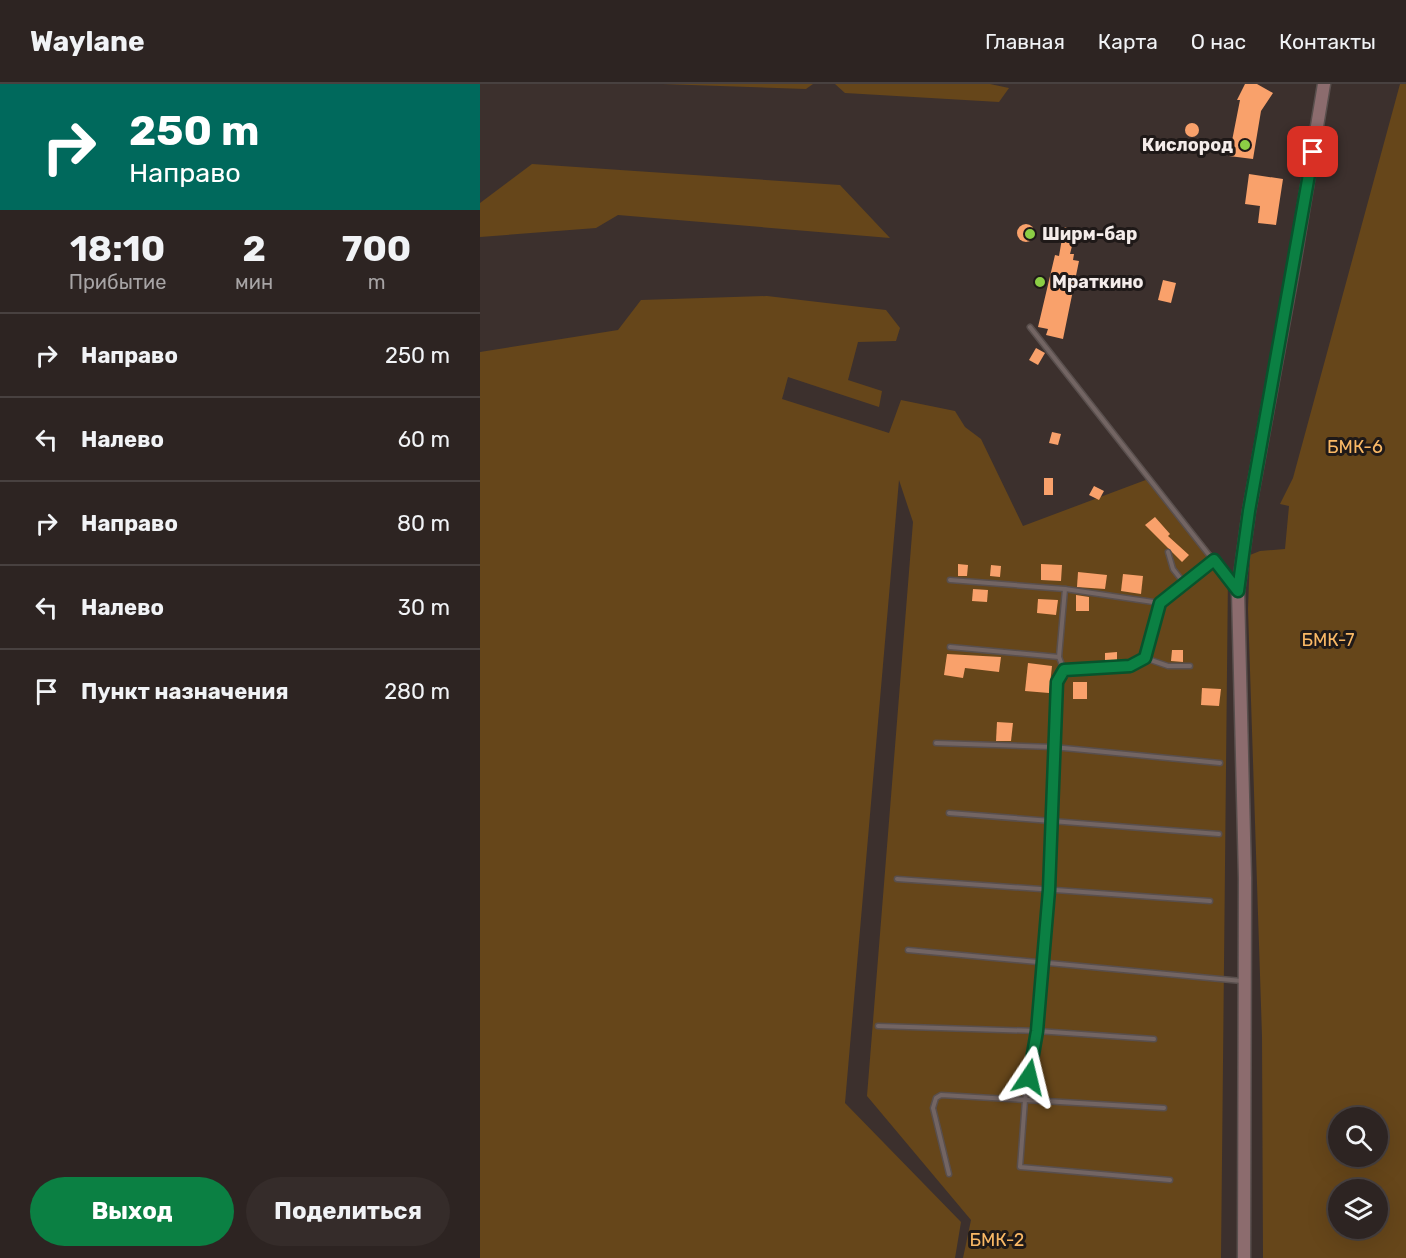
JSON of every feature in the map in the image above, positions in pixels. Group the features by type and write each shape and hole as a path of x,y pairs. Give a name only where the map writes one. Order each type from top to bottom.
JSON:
{"main road":[{"path":"1244,1258 1245,878 1238,591 1249,511 1294,266 1324,84"}],"lane":[{"path":"1030,327 1238,591"},
{"path":"1168,552 1173,569 1184,583"},
{"path":"1064,670 1130,666 1145,658 1160,603 1214,560"},
{"path":"950,580 1065,589 1160,603"},
{"path":"1064,670 1059,657 1065,589"},
{"path":"950,647 1059,657"},
{"path":"1145,658 1168,666 1190,666"},
{"path":"1064,670 1057,682 1049,890 1037,1031 1025,1100 1020,1167 1170,1180"},
{"path":"936,743 1053,747 1220,763"},
{"path":"949,813 1219,834"},
{"path":"897,879 1210,901"},
{"path":"908,950 1244,981"},
{"path":"878,1026 1037,1031 1155,1039"},
{"path":"949,1174 933,1108 936,1098 941,1095 1164,1108"}],"green space":[{"path":"662,84 813,84 806,89"},
{"path":"835,84 990,84 1009,88 999,102 845,93"},
{"name":"БМК-7","path":"1400,84 1406,84 1406,1258 1263,1258 1262,1036 1248,609 1250,555 1260,551 1285,549 1289,506 1280,504 1293,478"},
{"path":"532,164 840,185 890,238 618,215 596,228 480,237 480,203"},
{"name":"БМК-2","path":"767,296 886,310 900,328 896,341 858,342 848,380 882,391 879,407 788,377 782,399 889,433 901,400 955,411 965,427 981,439 1023,526 1151,478 1228,573 1221,1258 963,1258 971,1220 867,1096 913,522 899,480 845,1103 961,1222 955,1258 480,1258 480,352 618,330 641,300"}],"building":[{"path":"1245,84 1257,84 1273,93 1261,111 1253,159 1229,156 1240,100 1237,100"},
{"path":"1189,123 1195,123 1199,130 1195,137 1189,137 1185,133 1185,127"},
{"path":"1249,174 1283,179 1276,225 1258,223 1260,206 1245,204"},
{"path":"1026,224 1032,227 1035,233 1032,239 1026,242 1020,239 1017,233 1020,227"},
{"path":"1064,227 1076,230 1070,254 1074,254 1073,260 1079,261 1063,339 1046,335 1048,329 1038,327 1055,255 1059,256"},
{"path":"1163,280 1176,283 1171,303 1158,300"},
{"path":"1036,348 1045,353 1038,365 1029,360"},
{"path":"1052,432 1061,434 1058,445 1049,443"},
{"path":"1044,478 1053,478 1053,495 1044,495"},
{"path":"1094,486 1104,491 1099,500 1089,495"},
{"path":"1155,517 1170,534 1168,536 1189,555 1182,562 1145,525"},
{"path":"958,564 968,565 967,576 958,576"},
{"path":"1041,564 1062,565 1061,581 1041,580"},
{"path":"991,565 1001,566 1000,577 990,576"},
{"path":"1078,572 1107,575 1105,589 1077,587"},
{"path":"1123,574 1143,576 1141,594 1121,591"},
{"path":"973,589 988,590 987,602 972,601"},
{"path":"1076,595 1089,597 1089,611 1076,611"},
{"path":"1038,599 1058,600 1056,615 1037,613"},
{"path":"1172,650 1183,650 1183,662 1171,661"},
{"path":"1117,652 1117,663 1105,664 1105,653"},
{"path":"947,654 1001,657 999,672 965,668 963,678 944,675"},
{"path":"1028,663 1052,666 1049,693 1025,691"},
{"path":"1073,682 1087,682 1087,699 1073,699"},
{"path":"1202,688 1221,689 1219,706 1201,705"},
{"path":"997,722 1013,723 1011,741 996,741"}],"place":[{"name":"Кислород","path":"1245,145"},
{"name":"Ширм-бар","path":"1030,234"},
{"name":"Мраткино","path":"1040,282"}],"route":[{"path":"1029,1077 1037,1031 1049,890 1057,682 1064,670 1130,666 1145,658 1160,603 1214,560 1238,591 1249,511 1313,152"}],"park label":[{"name":"БМК-6","path":"1355,447"}]}
